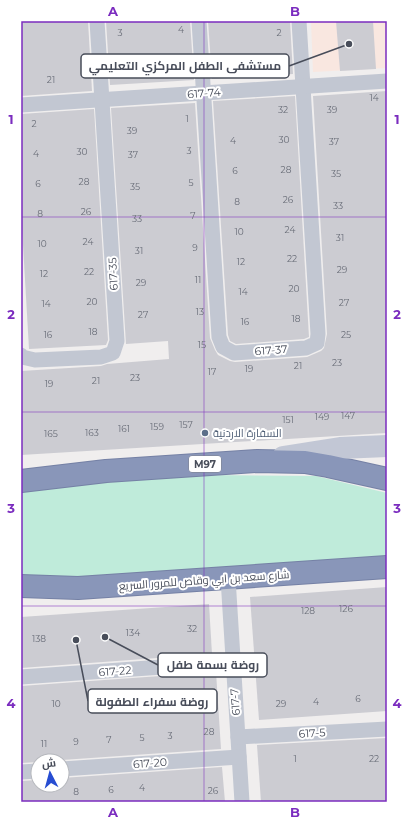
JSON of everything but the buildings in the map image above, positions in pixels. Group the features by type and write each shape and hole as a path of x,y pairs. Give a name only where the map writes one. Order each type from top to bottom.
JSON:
{"highway":[{"name":"M97","path":"21,481 75,474 257,460 305,462 387,480"},
{"name":"شارع سعد بن ابي وقاص للمرور السريع","path":"21,586 78,588 387,567"}],"street":[{"path":"97,21 102,100"},
{"path":"199,21 204,93"},
{"path":"299,21 303,86"},
{"name":"617-74","path":"21,105 387,81"},
{"name":"617-37","path":"204,93 220,337 224,347 234,353 306,348 317,343 318,334 303,86"},
{"name":"617-35","path":"21,355 22,357 35,360 101,357 114,353 117,341 102,100"},
{"path":"257,460 340,448 387,446"},
{"path":"21,475 75,474"},
{"name":"617-7","path":"228,578 242,802"},
{"path":"21,592 78,588"},
{"name":"617-22","path":"21,677 233,662"},
{"name":"617-5","path":"238,737 387,729"},
{"name":"617-20","path":"70,768 239,757"}],"shaded area":[{"path":"311,21 387,21 387,68 313,72"}],"green space":[{"path":"202,475 316,476 387,493 387,557 57,578 21,577 21,491"}],"place":[{"name":"مستشفى الطفل المركزي التعليمي","path":"349,44"},
{"name":"السفارة الاردنية","path":"205,433"},
{"name":"روضة بسمة طفل","path":"105,637"},
{"name":"روضة سفراء الطفولة","path":"76,640"}]}
